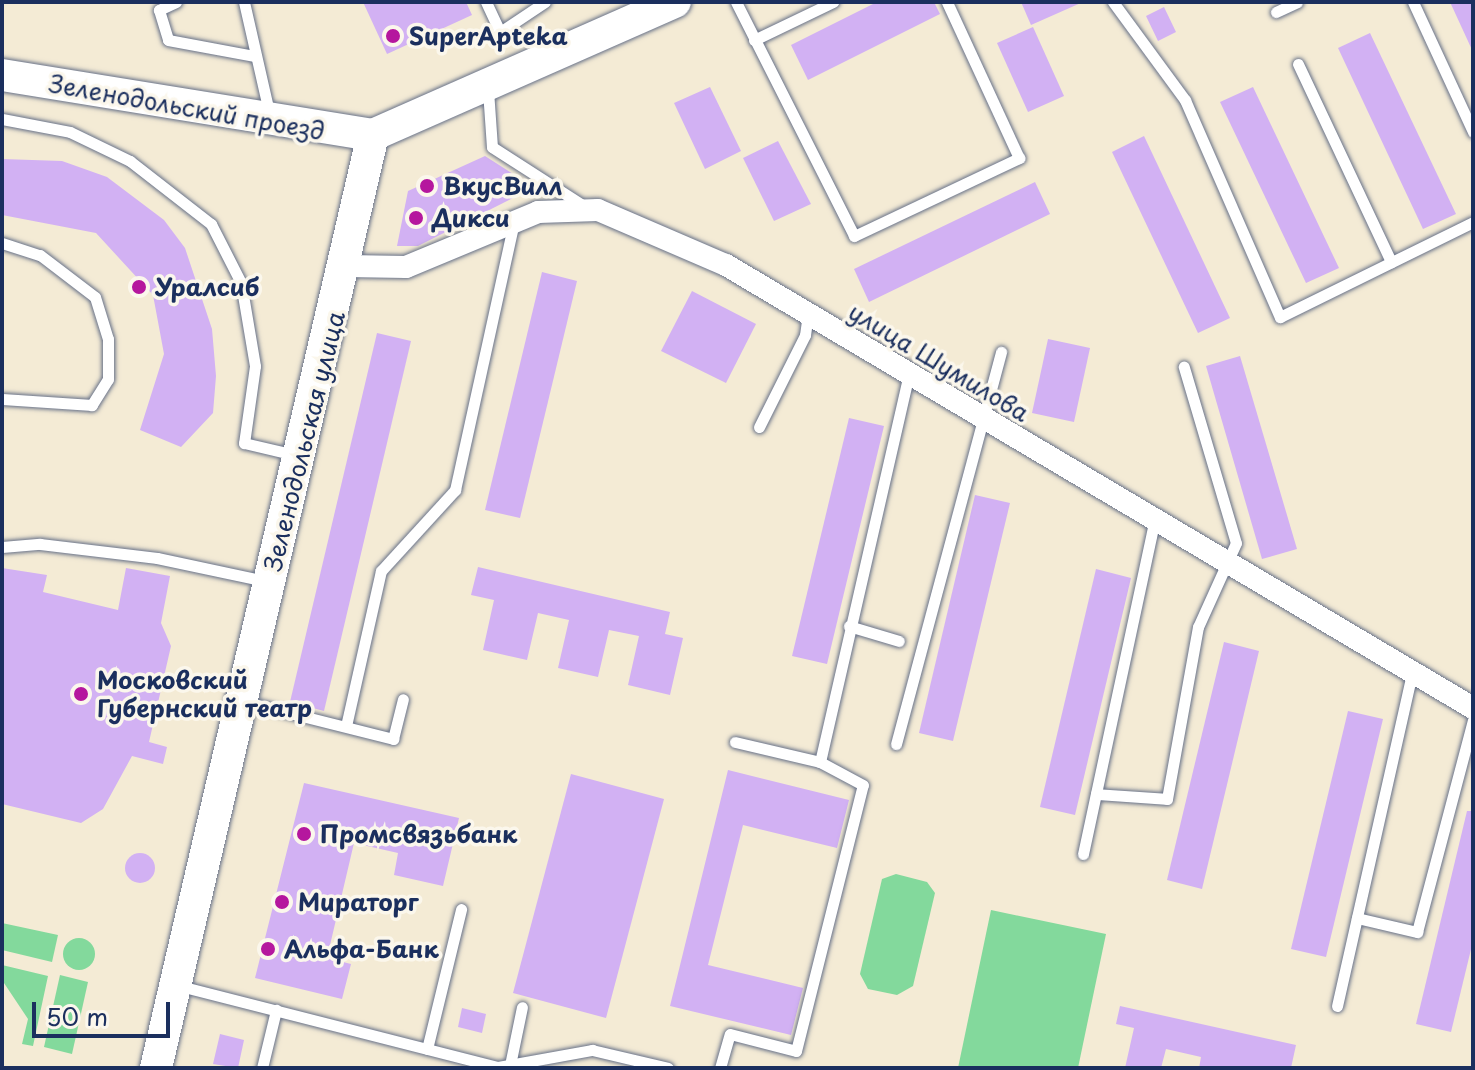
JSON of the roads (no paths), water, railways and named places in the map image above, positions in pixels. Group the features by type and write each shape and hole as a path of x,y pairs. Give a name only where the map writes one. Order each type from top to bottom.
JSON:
{"street":[{"path":"373,135 487,89 675,2"},
{"name":"Зеленодольский проезд","path":"2,75 271,121 373,135"},
{"name":"Зеленодольская улица","path":"156,1068 346,266 373,135"},
{"name":"улица Шумилова","path":"346,266 406,267 514,222 562,208 598,210 726,265 1473,708"}],"lane":[{"path":"176,2 159,10 168,40 254,56"},
{"path":"244,2 271,121"},
{"path":"486,2 500,32 545,2"},
{"path":"736,2 854,236 1019,158 947,2"},
{"path":"754,40 833,2"},
{"path":"1113,2 1185,100 1280,317 1473,222"},
{"path":"1276,12 1297,2"},
{"path":"1413,2 1473,132"},
{"path":"1298,64 1391,262"},
{"path":"487,89 492,147 598,210"},
{"path":"2,119 70,132 130,161 211,224 241,283 255,366 244,443 300,456"},
{"path":"346,726 381,571 455,490 514,222"},
{"path":"2,243 40,255 95,297 108,339 108,379 92,405 2,399"},
{"path":"759,427 805,335 808,313"},
{"path":"896,744 1001,352"},
{"path":"1096,794 1167,799 1198,627 1231,563 1236,543 1184,367"},
{"path":"820,762 909,373"},
{"path":"1083,854 1155,519"},
{"path":"2,547 40,544 157,558 269,582"},
{"path":"849,626 899,641"},
{"path":"1337,1006 1412,672"},
{"path":"242,700 393,739 403,699"},
{"path":"1357,918 1417,932 1473,720"},
{"path":"720,1068 730,1034 796,1051 863,785 820,762 735,742"},
{"path":"427,1049 461,909"},
{"path":"176,985 427,1049 510,1065 592,1050 668,1068"},
{"path":"510,1065 522,1007"},
{"path":"262,1068 276,1010"},
{"path":"575,1053 578,1068"}],"place":[{"name":"SuperApteka","path":"393,36"},
{"name":"ВкусВилл","path":"427,186"},
{"name":"Дикси","path":"416,218"},
{"name":"Уралсиб","path":"139,287"},
{"name":"Московский Губернский театр","path":"81,694"},
{"name":"Промсвязьбанк","path":"304,834"},
{"name":"Мираторг","path":"282,902"},
{"name":"Альфа-Банк","path":"268,949"}]}
